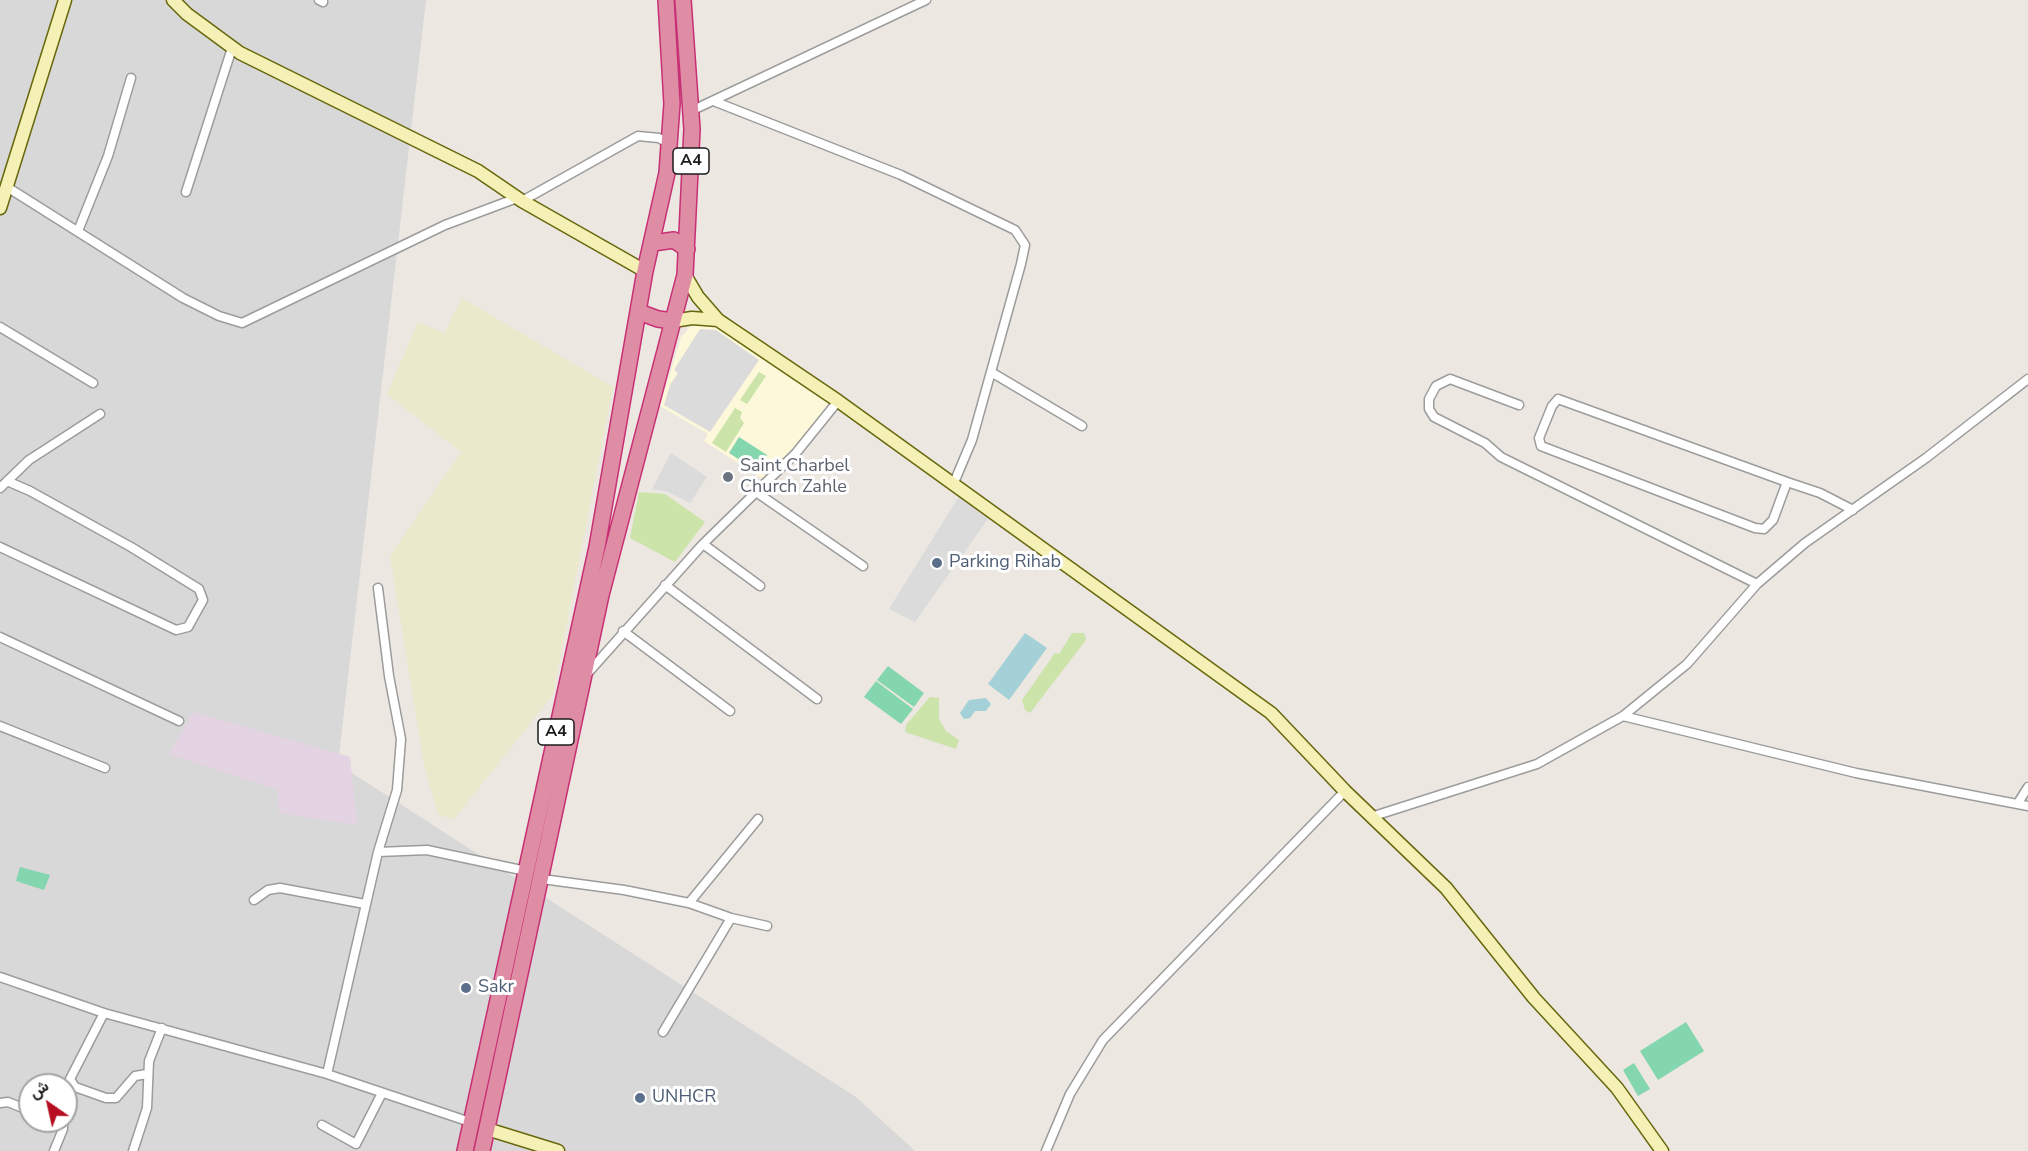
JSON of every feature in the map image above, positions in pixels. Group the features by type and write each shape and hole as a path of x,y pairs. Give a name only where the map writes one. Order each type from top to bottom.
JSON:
{"highway":[{"name":"A4","path":"465,1151 597,547 645,271 653,243 671,145 671,56 666,0"},
{"name":"A4","path":"482,1151 609,558 685,275 691,111 683,0"},
{"path":"653,243 674,240 687,249"},
{"path":"639,312 658,319 673,321"}],"street":[{"path":"0,208 65,0"},
{"path":"173,0 187,14 232,48 478,171 520,200 645,271"},
{"path":"691,111 716,102 926,0"},
{"path":"186,192 232,48"},
{"path":"78,231 108,156 131,78"},
{"path":"716,102 900,176 1016,230 1024,245 1008,318 972,440 953,485"},
{"path":"6,187 183,298 219,316 242,323 444,225 520,200 638,136 658,138 671,145"},
{"path":"685,275 698,297 718,320 838,401 1271,712 1345,791 1374,816 1446,888 1534,998 1617,1088 1662,1151"},
{"path":"673,321 692,318 718,320"},
{"path":"0,327 93,383"},
{"path":"991,372 1082,426"},
{"path":"1519,405 1450,379 1436,386 1429,399 1429,409 1434,417 1485,443 1501,457 1757,584"},
{"path":"1374,816 1544,761 1623,716 1687,664 1757,584 1805,543 1926,458 2028,379"},
{"path":"1787,482 1768,526 1755,528 1541,446 1539,438 1552,406 1558,399 1564,400 1820,492 1853,510"},
{"path":"584,678 623,631 703,544 795,453 838,401"},
{"path":"0,488 29,460 100,414"},
{"path":"0,547 176,630 188,627 203,600 199,589 131,547 30,491 7,481"},
{"path":"756,492 862,566"},
{"path":"703,544 760,586"},
{"path":"665,585 817,699"},
{"path":"327,1074 365,903 397,790 401,739 389,676 378,588"},
{"path":"623,631 730,711"},
{"path":"0,637 179,721"},
{"path":"1623,716 1856,773 2028,806"},
{"path":"0,726 105,768"},
{"path":"2018,803 2028,787"},
{"path":"1046,1151 1070,1094 1102,1040 1345,791"},
{"path":"689,903 758,819"},
{"path":"378,852 427,850 526,871"},
{"path":"542,879 624,890 689,903 731,918 767,926"},
{"path":"254,900 268,890 280,888 365,903"},
{"path":"663,1032 731,918"},
{"path":"0,977 104,1013 327,1074 470,1122"},
{"path":"104,1013 70,1079 75,1087 106,1098 116,1098 135,1076 147,1074"},
{"path":"133,1151 147,1108 149,1061 162,1028"},
{"path":"322,1125 357,1144 382,1093"},
{"path":"0,1103 9,1102 18,1106"},
{"path":"487,1128 558,1151"},
{"path":"54,1151 61,1133"}],"shaded area":[{"path":"0,0 426,0 338,764 856,1097 915,1151 0,1151"},
{"path":"715,326 829,403 796,449 764,480 704,441 708,434 660,406 681,337 690,327"},
{"path":"700,329 716,330 759,360 710,432 664,405 670,385 678,373 674,370"},
{"path":"671,453 707,477 690,503 668,492 652,489"},
{"name":"Parking Rihab","path":"961,493 990,516 915,622 889,609"},
{"path":"193,712 350,757 357,825 279,813 278,790 169,754"}],"green space":[{"path":"462,298 613,387 553,695 454,819 438,815 424,765 390,556 461,452 387,394 418,322 444,333"},
{"path":"759,372 766,376 747,404 740,400"},
{"path":"735,408 742,412 740,418 744,423 726,452 712,443"},
{"path":"739,437 767,455 757,471 729,453"},
{"path":"639,492 665,494 705,522 675,562 630,538"},
{"path":"1072,633 1084,633 1086,640 1030,713 1025,710 1022,700 1055,653 1059,654"},
{"path":"888,666 924,693 914,707 877,680"},
{"path":"876,681 913,709 901,724 864,697"},
{"path":"930,697 939,698 939,719 946,731 959,740 956,749 905,732 906,725"},
{"path":"20,867 50,875 44,890 16,881"},
{"path":"1686,1022 1704,1051 1658,1080 1640,1051"},
{"path":"1634,1063 1650,1089 1638,1096 1623,1070"}],"water":[{"path":"1025,633 1047,648 1009,700 988,684"},
{"path":"986,698 991,704 986,711 975,711 970,718 964,719 960,713 969,700"}],"place":[{"name":"Saint Charbel Church Zahle","path":"728,477"},
{"name":"Parking Rihab","path":"937,563"},
{"name":"Sakr","path":"466,988"},
{"name":"UNHCR","path":"640,1098"}]}
